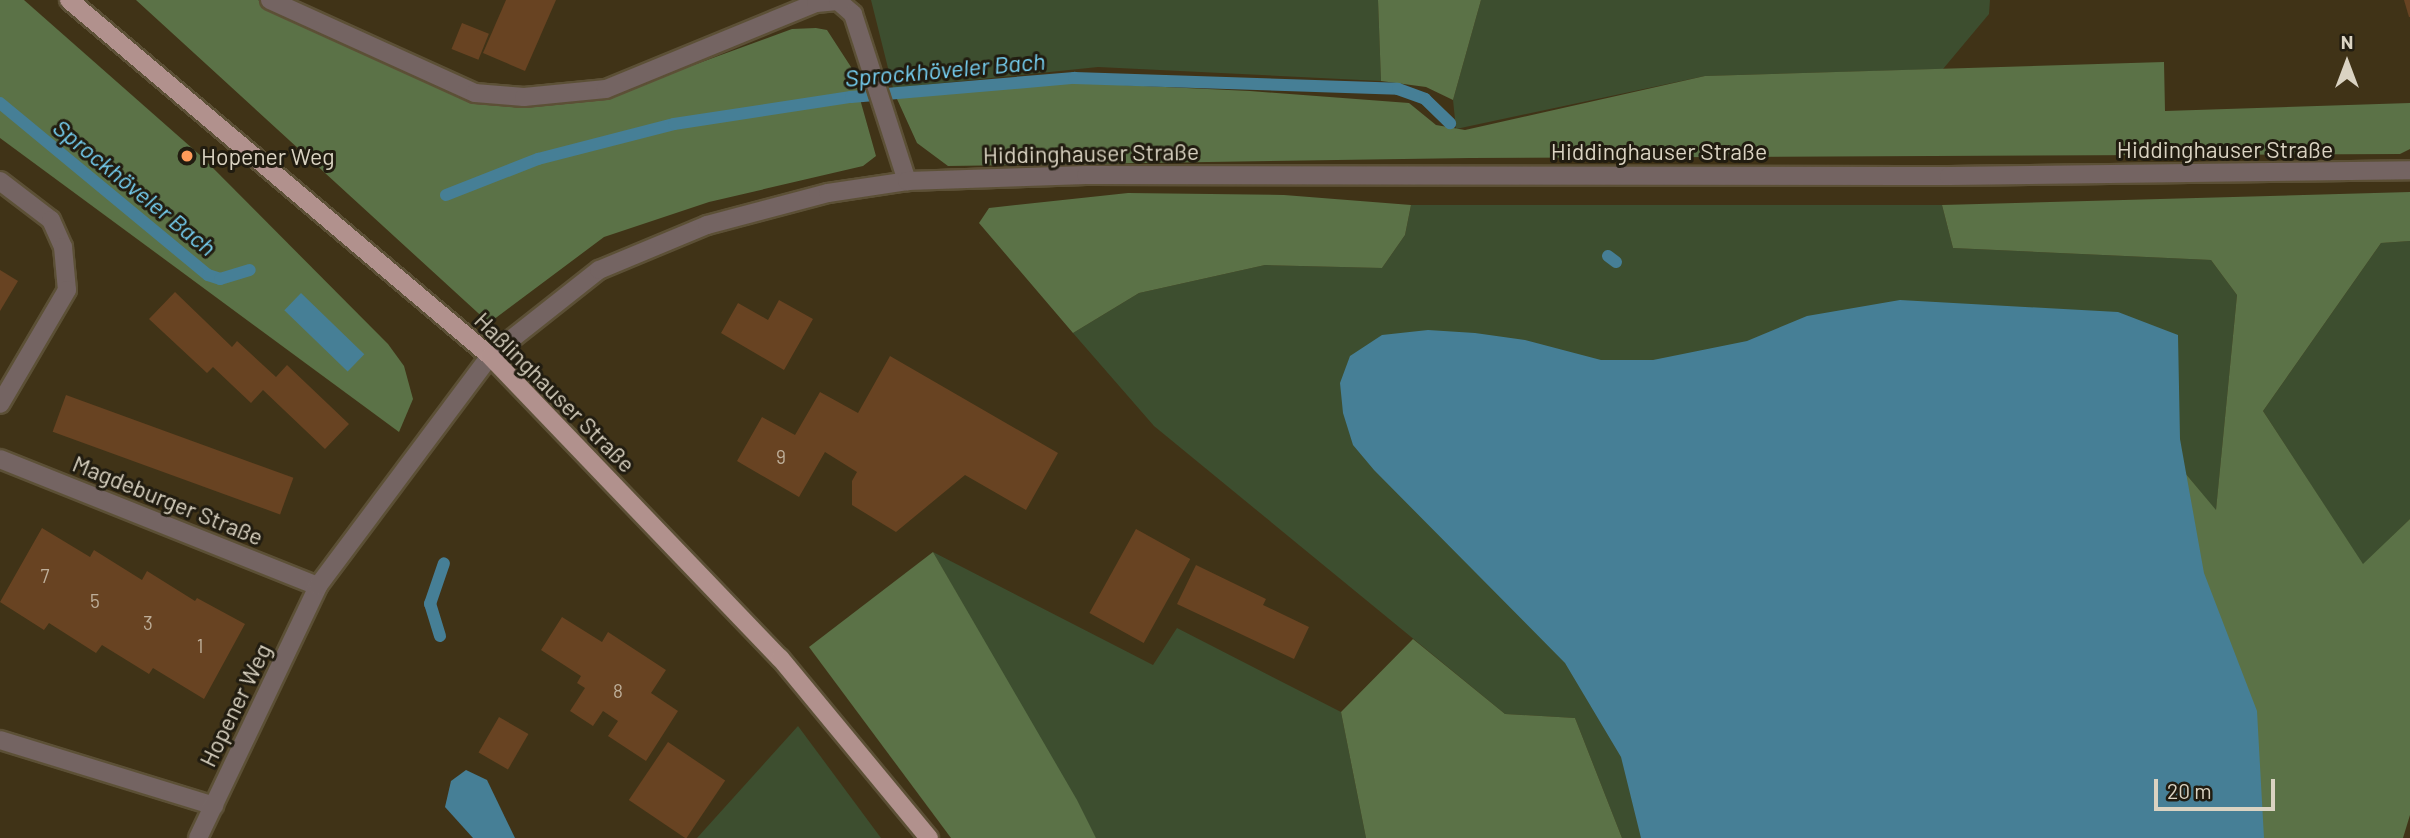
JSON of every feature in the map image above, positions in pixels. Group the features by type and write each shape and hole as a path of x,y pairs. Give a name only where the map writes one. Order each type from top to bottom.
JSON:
{"main road":[{"name":"Haßlinghauser Straße","path":"69,0 490,356 780,658 929,838"}],"street":[{"path":"270,0 475,93 564,96 606,89 816,3 838,1 853,13 882,113 907,181"},
{"name":"Hiddinghauser Straße","path":"490,356 599,270 707,225 828,193 907,181 1086,175 1949,176 2410,170"},
{"path":"0,181 51,220 63,247 67,290 0,404"},
{"name":"Hopener Weg","path":"198,838 318,586 490,356"},
{"name":"Magdeburger Straße","path":"0,459 318,586"},
{"path":"0,740 214,806"}],"green space":[{"path":"0,0 24,0 201,156 388,344 404,366 413,399 399,432 0,138"},
{"path":"136,0 258,0 474,103 522,108 606,97 792,29 827,30 851,67 876,156 863,166 709,202 604,237 489,323"},
{"path":"871,0 1378,0 1381,81 1098,67 893,88"},
{"path":"1378,0 1481,0 1453,100 1426,87 1381,81"},
{"path":"1481,0 1990,0 1989,14 1943,69 1705,76 1456,129 1453,100"},
{"path":"2164,62 2165,111 2410,103 2410,149 2400,154 1470,158 948,166 917,143 892,88 1015,80 1250,91 1409,103 1436,125 1465,130 1705,76"},
{"path":"2410,192 2410,241 2381,243 2263,411 2363,564 2410,519 2410,815 2403,838 1702,838 2185,473 2216,510 2237,295 2211,260 1953,248 1942,205"},
{"path":"1128,193 1284,195 1411,205 1405,235 1382,268 1265,265 1139,293 1073,333 979,223 989,208"},
{"path":"1411,205 1942,205 1953,248 2211,260 2237,295 2216,511 2185,473 1702,838 1622,838 1575,718 1505,714 1154,426 1073,333 1139,293 1265,265 1382,268 1405,235"},
{"path":"2410,241 2410,519 2363,565 2263,411 2381,243"},
{"path":"933,552 1153,665 1177,628 1341,712 1366,838 1096,838"},
{"path":"933,552 1077,800 1096,838 951,838 809,647"},
{"path":"1413,639 1505,714 1575,718 1622,838 1366,838 1341,712"},
{"path":"798,726 881,838 697,838"}],"water":[{"path":"301,293 364,354 348,371 284,310"},
{"path":"1900,300 2118,312 2178,335 2180,439 2204,573 2257,711 2264,838 1641,838 1621,757 1565,663 1374,470 1353,445 1343,413 1340,383 1350,356 1382,335 1428,330 1475,333 1525,340 1601,360 1653,360 1747,341 1807,316"},
{"path":"466,770 487,780 515,838 473,838 445,807 451,781"}],"building":[{"path":"506,0 556,0 525,71 483,53"},
{"path":"2404,0 2410,0 2410,17 2409,17"},
{"path":"462,23 489,34 478,60 452,49"},
{"path":"0,270 18,281 0,311"},
{"path":"175,292 232,347 237,341 276,377 287,365 349,424 325,449 263,390 251,403 213,367 207,373 149,319"},
{"path":"779,300 813,319 784,370 721,333 738,303 768,320"},
{"path":"890,356 1058,453 1026,510 965,475 896,532 852,505 852,481 857,472 825,452 799,497 737,461 762,417 795,435 820,392 858,413"},
{"path":"66,395 293,478 280,514 53,432"},
{"path":"42,528 90,557 94,550 142,580 147,571 195,601 197,598 245,624 204,699 153,668 149,674 102,645 96,653 49,623 44,630 0,602"},
{"path":"1136,529 1190,559 1144,643 1089,613"},
{"path":"1196,565 1266,599 1263,605 1309,627 1294,659 1177,604"},
{"path":"562,617 602,642 608,632 666,670 651,693 678,711 646,761 608,736 618,721 603,711 593,726 570,711 585,688 577,683 581,676 541,650"},
{"path":"499,717 528,734 508,770 478,753"},
{"path":"668,742 725,781 686,838 629,800"}],"waterway":[{"name":"Sprockhöveler Bach","path":"446,195 538,159 674,124 851,97 1074,78 1398,89 1425,99 1450,123"},
{"name":"Sprockhöveler Bach","path":"0,103 208,275 220,279 250,270"},
{"name":"Sprockhöveler Bach","path":"1608,256 1616,262"},
{"path":"440,636 430,604 444,563"}],"place":[{"name":"Hopener Weg","path":"187,156"}]}
